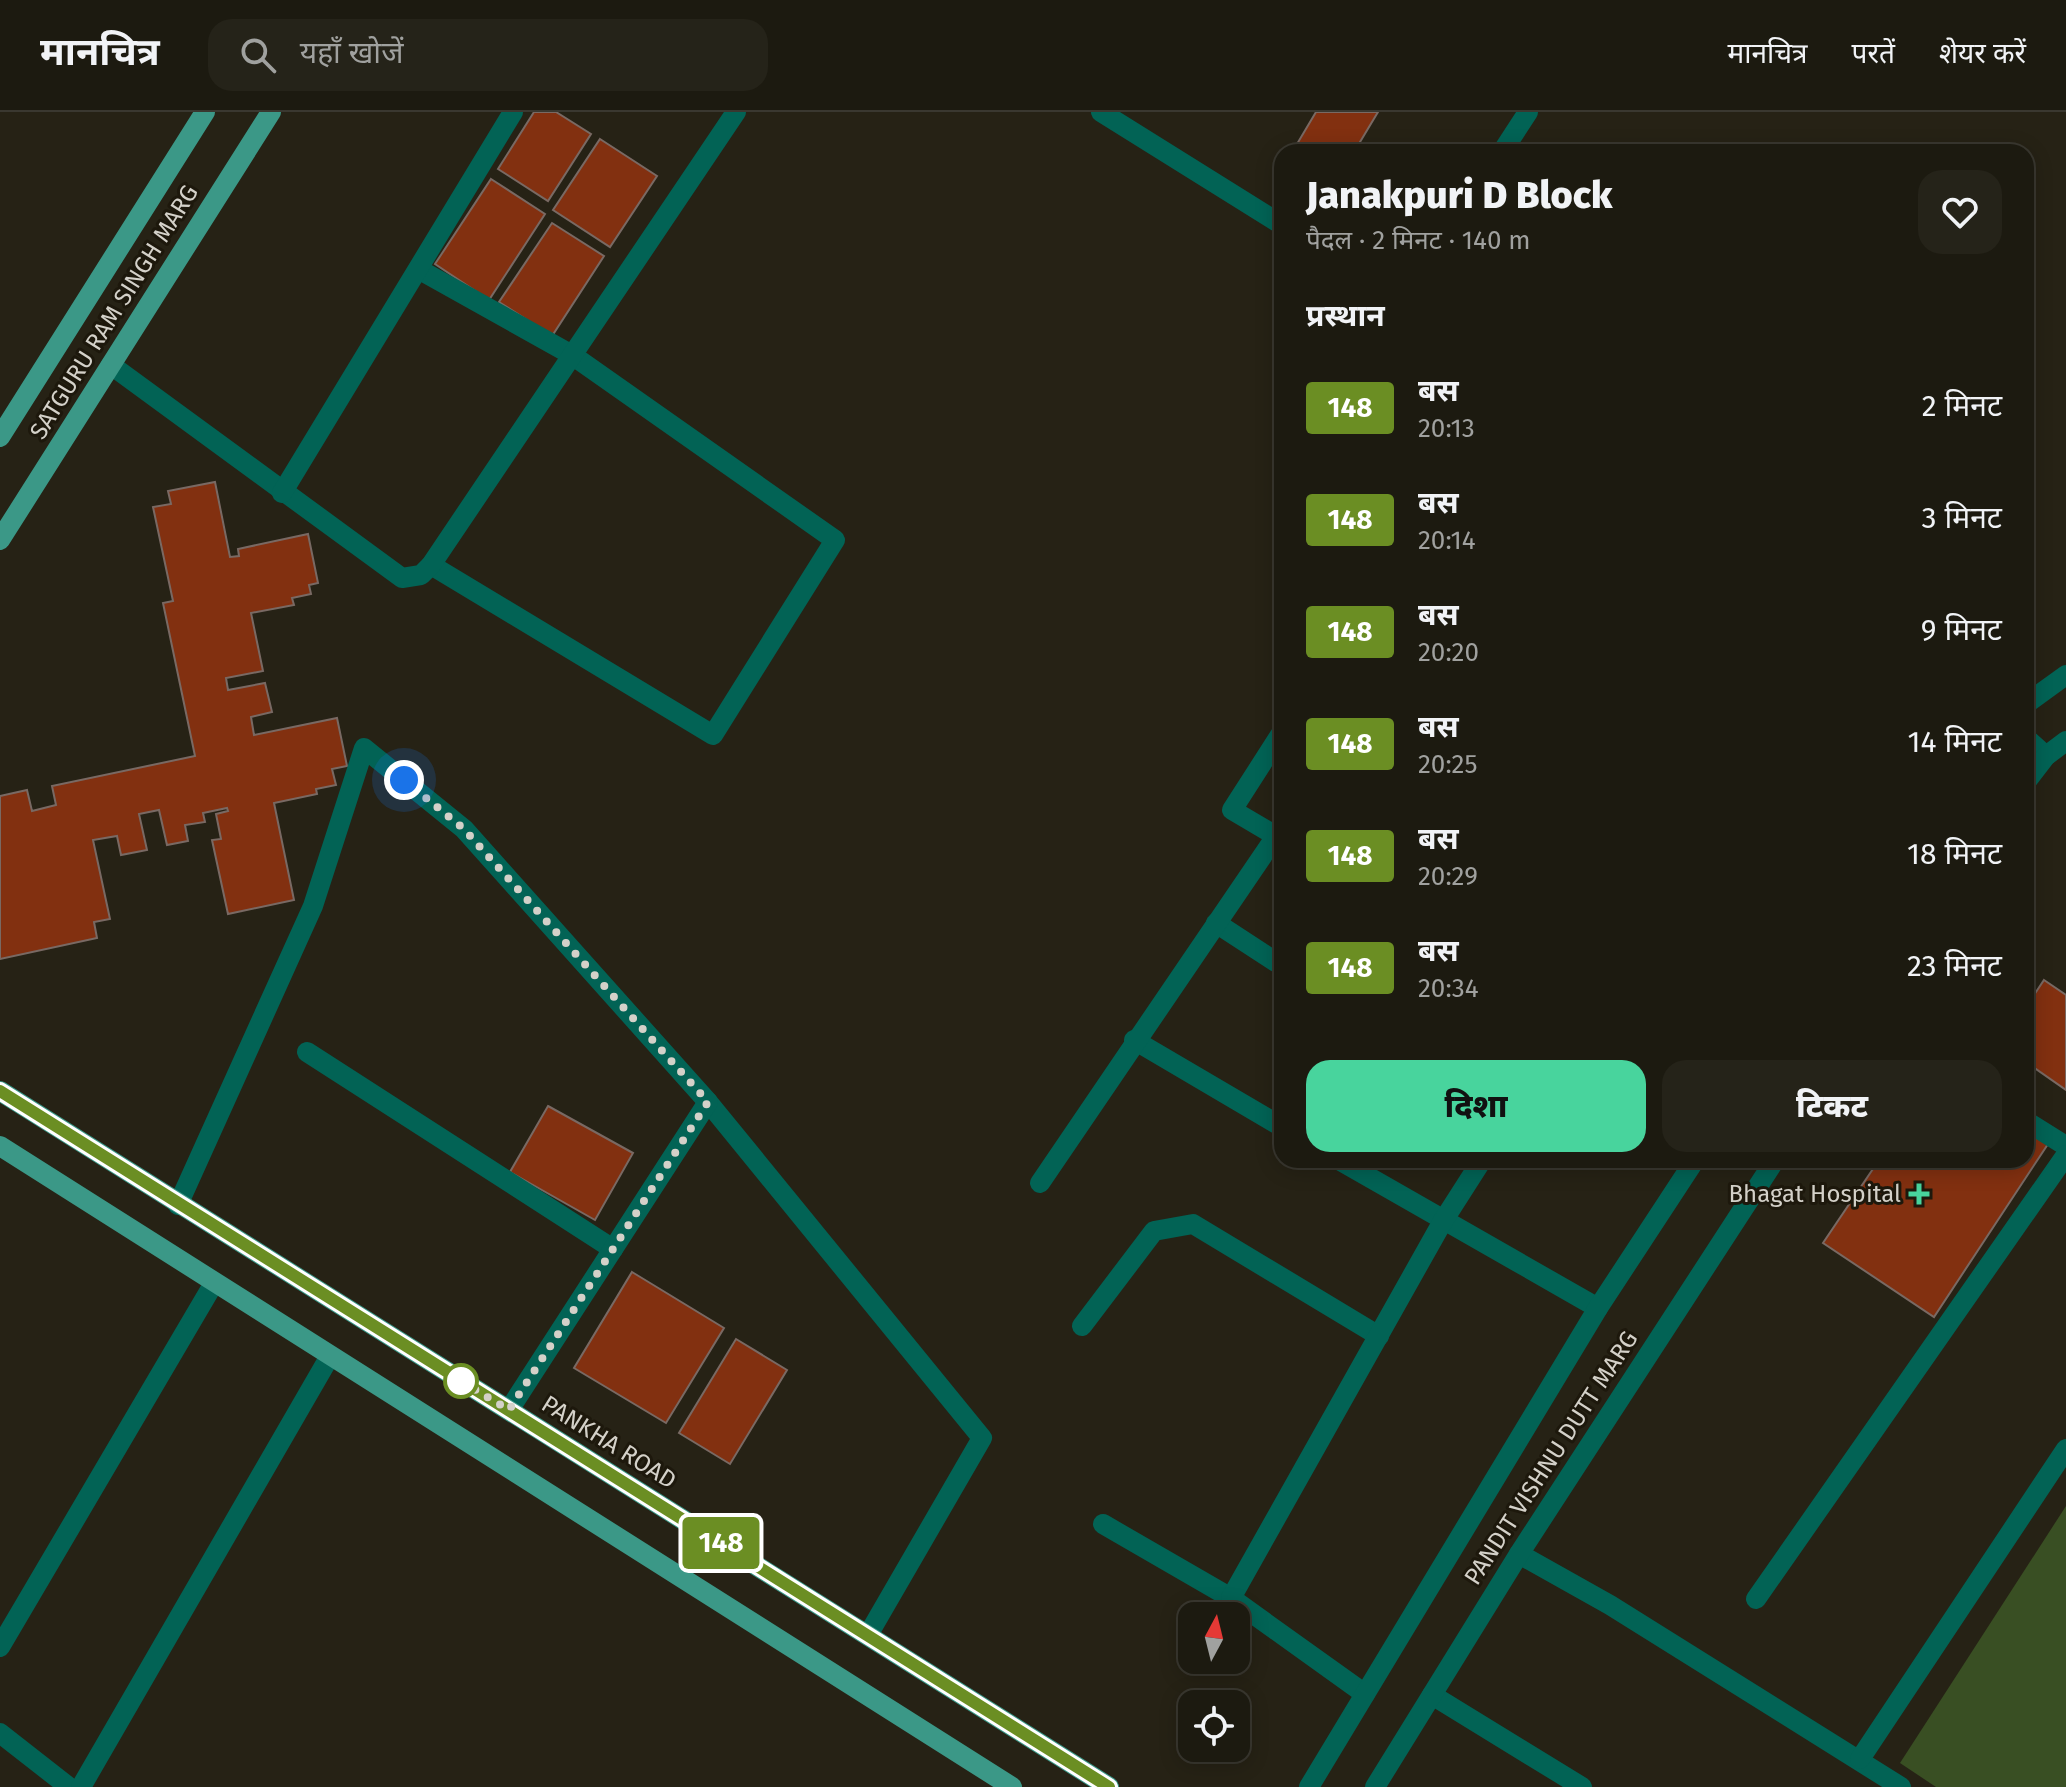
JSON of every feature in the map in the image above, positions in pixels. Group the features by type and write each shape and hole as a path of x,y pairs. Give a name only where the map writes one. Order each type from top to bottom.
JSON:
{"main road":[{"name":"SATGURU RAM SINGH MARG","path":"0,437 205,112"},
{"name":"SATGURU RAM SINGH MARG","path":"0,540 271,112"},
{"name":"PANKHA ROAD","path":"0,1091 1109,1787"},
{"path":"0,1146 1012,1787"}],"street":[{"path":"282,493 513,112"},
{"path":"111,365 402,578 421,575 431,565 736,112"},
{"path":"1101,112 1274,220"},
{"path":"1507,144 1528,112"},
{"path":"420,270 572,355 835,540 713,735 431,565"},
{"path":"2034,698 2066,675"},
{"path":"2034,772 2046,756 2066,741"},
{"path":"1274,744 1232,810 1274,835"},
{"path":"2034,745 2046,756"},
{"path":"178,1205 313,906 364,748 464,829 708,1102 982,1438 868,1635"},
{"path":"1040,1183 1134,1040 1274,845"},
{"path":"1216,923 1274,961"},
{"path":"1134,1040 1274,1122"},
{"path":"307,1052 613,1249"},
{"path":"509,1410 708,1102"},
{"path":"2034,1126 2066,1146"},
{"path":"1756,1599 2066,1155"},
{"path":"1353,1168 1598,1308"},
{"path":"1231,1598 1443,1221 1477,1168"},
{"name":"PANDIT VISHNU DUTT MARG","path":"1309,1787 1598,1308 1690,1168"},
{"name":"PANDIT VISHNU DUTT MARG","path":"1375,1787 1519,1554 1770,1168"},
{"path":"1082,1326 1154,1231 1193,1224 1379,1336"},
{"path":"0,1647 214,1283"},
{"path":"81,1787 330,1356"},
{"path":"1860,1759 2066,1449"},
{"path":"1103,1524 1231,1598 1365,1694"},
{"path":"1519,1554 1860,1759 1901,1787"},
{"path":"1432,1695 1582,1787"},
{"path":"0,1733 69,1787"}],"green space":[{"path":"2066,1506 2066,1787 1936,1787 1900,1763"}],"building":[{"path":"534,112 556,112 591,134 548,201 498,169"},
{"path":"1316,112 1378,112 1359,144 1297,144"},
{"path":"600,139 657,176 610,247 553,210"},
{"path":"491,179 545,214 489,300 435,264"},
{"path":"552,223 604,256 552,336 499,302"},
{"path":"215,482 230,557 239,556 238,549 308,534 318,583 309,585 311,594 292,598 294,605 251,613 263,671 226,678 228,690 265,683 272,712 251,717 254,735 337,718 347,766 332,769 336,785 316,789 317,794 274,803 294,900 228,914 212,840 221,839 216,814 228,811 227,808 203,813 205,822 185,825 188,841 167,845 159,810 139,814 147,850 121,855 117,836 93,840 110,919 94,922 97,938 0,959 0,796 27,790 32,811 56,805 52,786 195,756 163,603 173,601 153,507 171,504 168,491"},
{"path":"2044,980 2066,995 2066,1090 2034,1068 2034,995"},
{"path":"548,1106 633,1153 595,1220 510,1172"},
{"path":"2034,1135 2048,1144 2034,1165"},
{"path":"1874,1168 2032,1168 1934,1317 1823,1243"},
{"path":"632,1272 724,1328 666,1423 574,1368"},
{"path":"736,1339 787,1370 730,1464 679,1433"}],"bus line":[{"name":"148","path":"0,1091 260,1258 569,1447 1109,1787"}],"place":[{"name":"Bhagat Hospital","path":"1919,1194"}],"route":[{"path":"404,780 464,829 708,1102 509,1410 459,1379 461,1381"}]}
